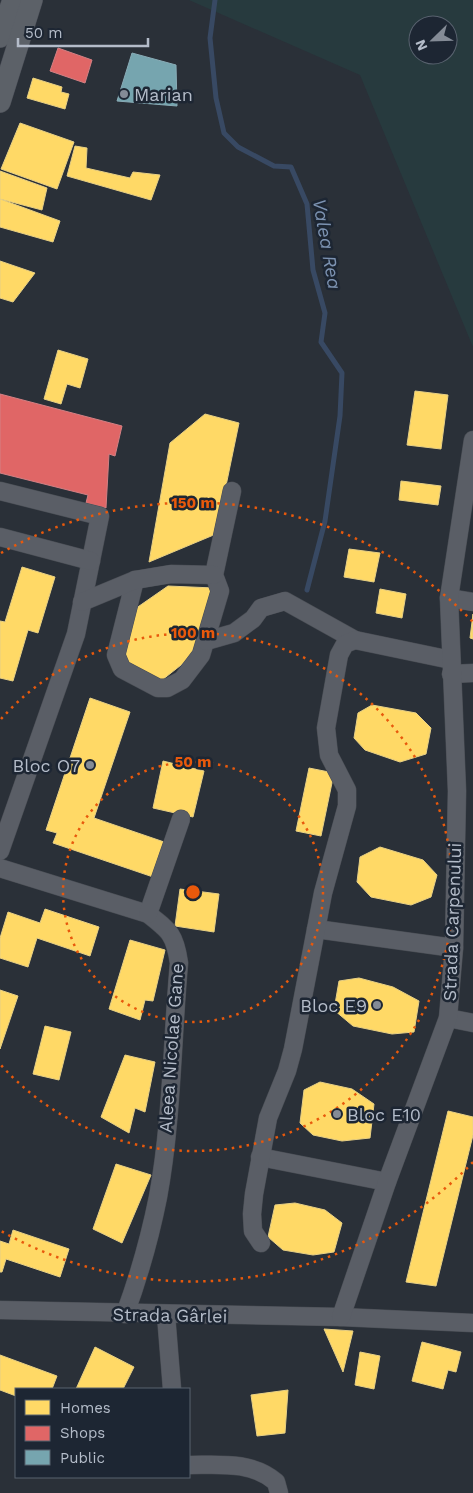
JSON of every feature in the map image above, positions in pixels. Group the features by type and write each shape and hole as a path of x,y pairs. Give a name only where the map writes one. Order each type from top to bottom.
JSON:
{"main road":[{"path":"0,37 13,0"},
{"path":"0,102 32,0"}],"street":[{"name":"Strada Carpenului","path":"341,1317 387,1182 448,1018 454,948 457,791 448,598 473,440"},
{"path":"0,491 100,516 76,634 0,851"},
{"path":"135,580 116,655 122,669 158,688 167,688 182,680 194,667 206,641 220,591 214,575 232,491"},
{"path":"0,537 91,561"},
{"path":"82,602 135,580 171,574 214,575"},
{"path":"448,598 473,602"},
{"path":"206,641 234,634 253,619 262,608 285,601 355,640 473,673"},
{"path":"261,1243 254,1231 252,1214 260,1157 268,1118 287,1071 293,1049 316,929 347,806 347,790 329,755 326,728 339,655 345,644 355,640"},
{"path":"148,914 181,819"},
{"name":"Aleea Nicolae Gane","path":"0,868 42,883 148,914 166,928 176,943 179,963 167,1122 158,1196 142,1268 125,1314"},
{"path":"316,929 454,948"},
{"path":"448,1018 473,1023"},
{"path":"260,1157 387,1182"},
{"name":"Strada Gârlei","path":"0,1310 166,1315 341,1317 473,1323"},
{"path":"166,1315 172,1388"},
{"path":"190,1465 240,1466 258,1469 276,1482 279,1493"}],"green space":[{"path":"189,0 473,0 473,347 360,75"}],"building: Homes":[{"path":"33,78 62,87 61,92 69,94 65,109 27,98"},
{"path":"20,123 74,142 57,189 1,169"},
{"path":"75,146 87,148 86,168 130,178 133,172 160,175 151,200 67,176"},
{"path":"0,171 47,188 42,210 0,199"},
{"path":"0,199 60,221 53,242 0,227"},
{"path":"0,261 35,273 13,302 0,298"},
{"path":"58,350 88,359 80,388 67,384 61,404 44,399"},
{"path":"415,391 448,395 441,449 407,445"},
{"path":"205,414 239,423 216,534 149,562 170,443"},
{"path":"401,481 441,486 438,505 399,500"},
{"path":"349,549 380,553 374,582 344,577"},
{"path":"22,567 55,577 38,633 28,630 13,681 0,678 0,621 5,622"},
{"path":"168,586 214,588 195,654 157,684 124,666 132,611"},
{"path":"380,589 406,594 402,618 376,613"},
{"path":"473,614 473,639 470,638"},
{"name":"Bloc O7","path":"90,698 130,712 94,818 170,844 159,879 53,843 57,833 46,830"},
{"path":"372,705 416,713 431,728 426,754 400,762 365,750 354,738 358,713"},
{"path":"163,761 204,771 193,817 153,808"},
{"path":"309,768 334,773 321,836 296,831"},
{"path":"380,847 423,860 437,875 431,897 411,905 371,897 357,882 360,857"},
{"path":"180,889 219,894 214,932 175,926"},
{"path":"45,909 99,927 90,956 37,938 28,967 0,958 0,938 8,912 40,923"},
{"path":"130,940 165,950 153,1001 145,1000 140,1020 109,1009"},
{"name":"Bloc E9","path":"359,978 393,987 419,1001 414,1032 392,1034 353,1026 334,1010 339,981"},
{"path":"0,990 18,996 0,1049"},
{"path":"45,1026 71,1032 59,1080 33,1074"},
{"path":"125,1055 155,1062 145,1112 135,1108 129,1133 101,1117"},
{"name":"Bloc E10","path":"320,1082 352,1089 374,1104 370,1138 342,1141 313,1135 300,1123 304,1090"},
{"path":"448,1111 473,1117 473,1135 436,1286 406,1282"},
{"path":"116,1164 151,1175 122,1243 93,1229"},
{"path":"295,1203 325,1210 342,1223 334,1252 313,1255 283,1250 268,1237 275,1205"},
{"path":"13,1230 69,1249 60,1277 6,1259 2,1272 0,1272 0,1241 9,1244"},
{"path":"324,1329 353,1331 343,1372"},
{"path":"422,1342 461,1352 456,1372 448,1370 443,1389 412,1381"},
{"path":"95,1347 134,1367 124,1388 76,1388"},
{"path":"360,1352 380,1356 374,1389 355,1385"},
{"path":"0,1355 57,1376 52,1388 15,1388 15,1396 0,1390"},
{"path":"288,1390 285,1433 257,1436 251,1395"}],"building: Shops":[{"path":"58,48 92,60 85,83 50,71"},
{"path":"0,394 122,426 115,456 109,454 106,508 86,503 88,495 0,473"}],"building: Public":[{"path":"132,53 176,65 177,106 117,101"}],"waterway":[{"name":"Valea Rea","path":"215,0 210,38 216,98 224,133 238,147 274,166 291,167 307,204 313,270 325,313 321,342 342,373 340,416 325,521 307,590"}],"place":[{"name":"Marian","path":"124,94"},
{"name":"Bloc O7","path":"90,765"},
{"name":"Bloc E9","path":"377,1005"},
{"name":"Bloc E10","path":"337,1114"}]}
